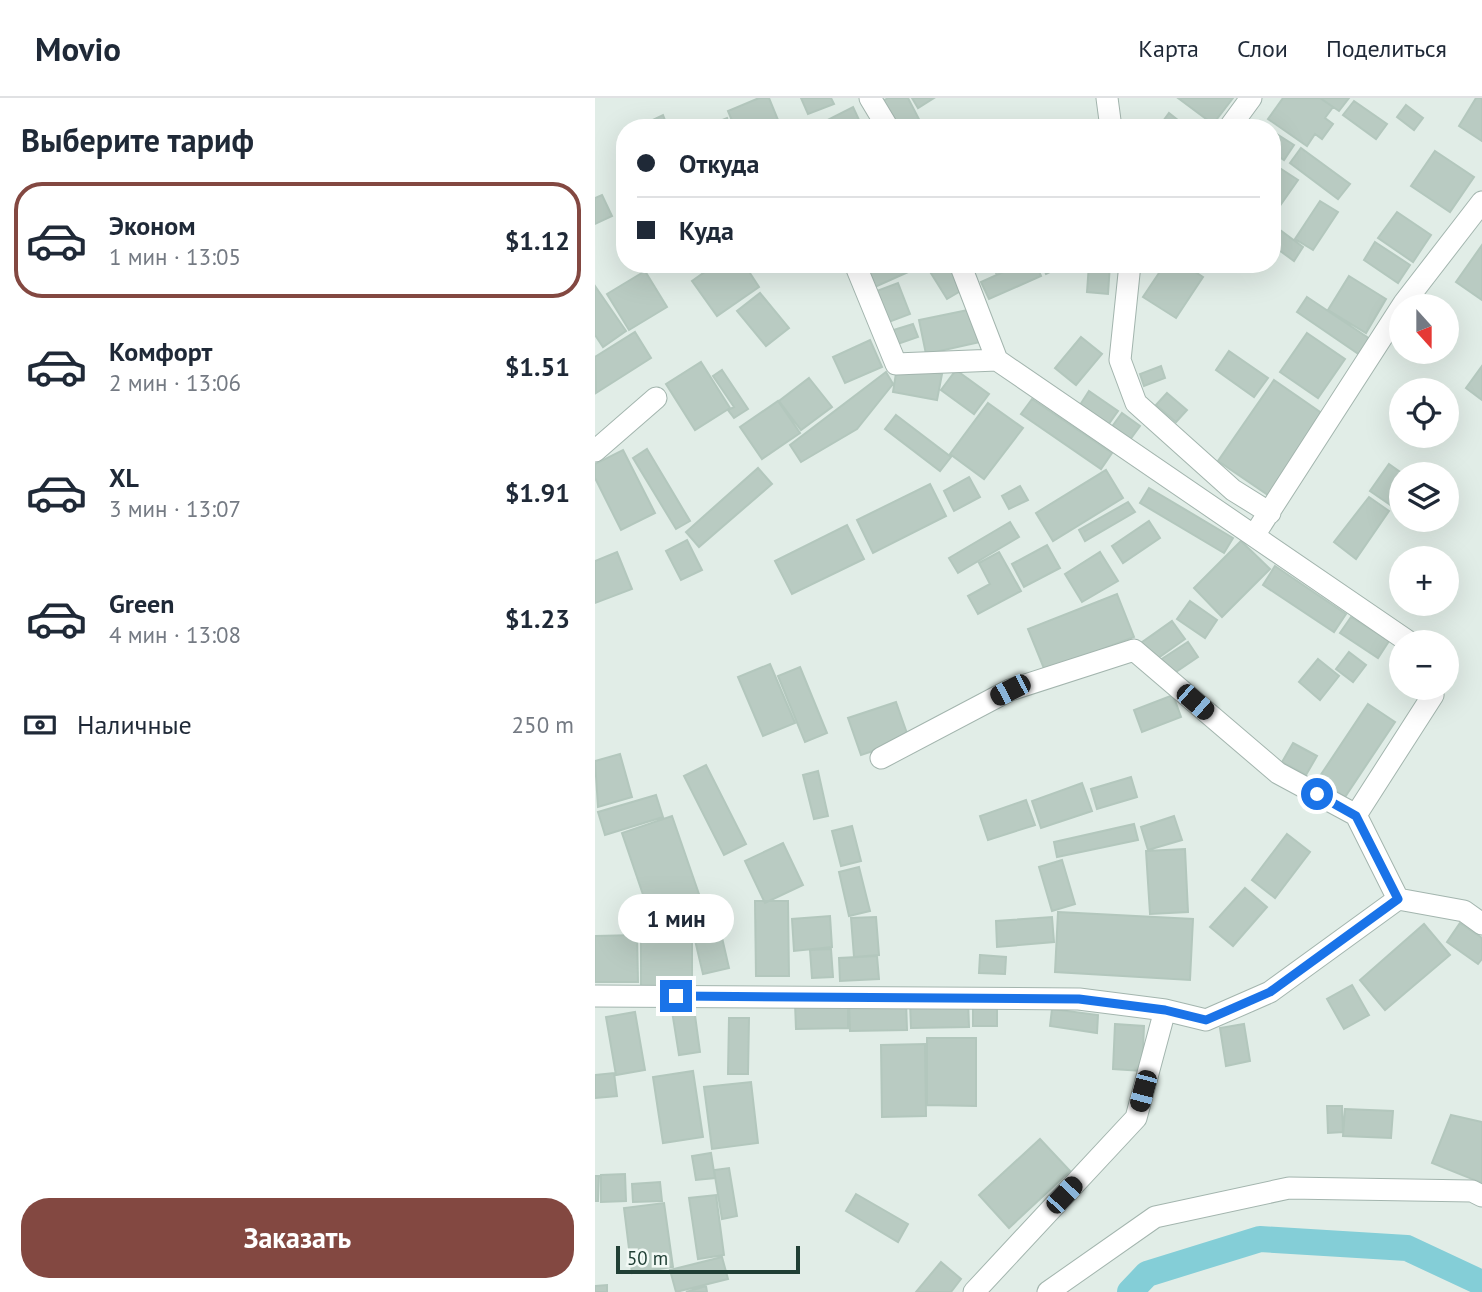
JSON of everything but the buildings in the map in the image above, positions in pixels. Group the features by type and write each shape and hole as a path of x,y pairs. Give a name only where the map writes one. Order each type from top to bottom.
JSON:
{"street":[{"path":"870,98 883,119"},
{"path":"1107,98 1110,119"},
{"path":"1236,119 1251,98"},
{"path":"1255,534 1404,303 1482,202"},
{"path":"859,273 896,365 997,360"},
{"path":"963,273 997,360 1392,630"},
{"path":"1129,273 1120,360 1136,403 1233,490 1270,513"},
{"path":"595,451 656,398"},
{"path":"881,758 1010,690 1134,650 1277,773 1356,816 1398,899"},
{"path":"1356,816 1430,700"},
{"path":"595,996 1079,999 1165,1010 1206,1020 1270,992 1398,899 1464,912 1482,924"},
{"path":"974,1292 1136,1118 1165,1010"},
{"path":"1048,1292 1155,1217 1289,1188 1472,1191 1482,1196"}],"waterway":[{"path":"1130,1292 1147,1274 1260,1239 1407,1248 1482,1283"}],"route":[{"path":"676,996 1079,999 1165,1010 1206,1020 1270,992 1398,899 1356,816 1317,794"}]}
